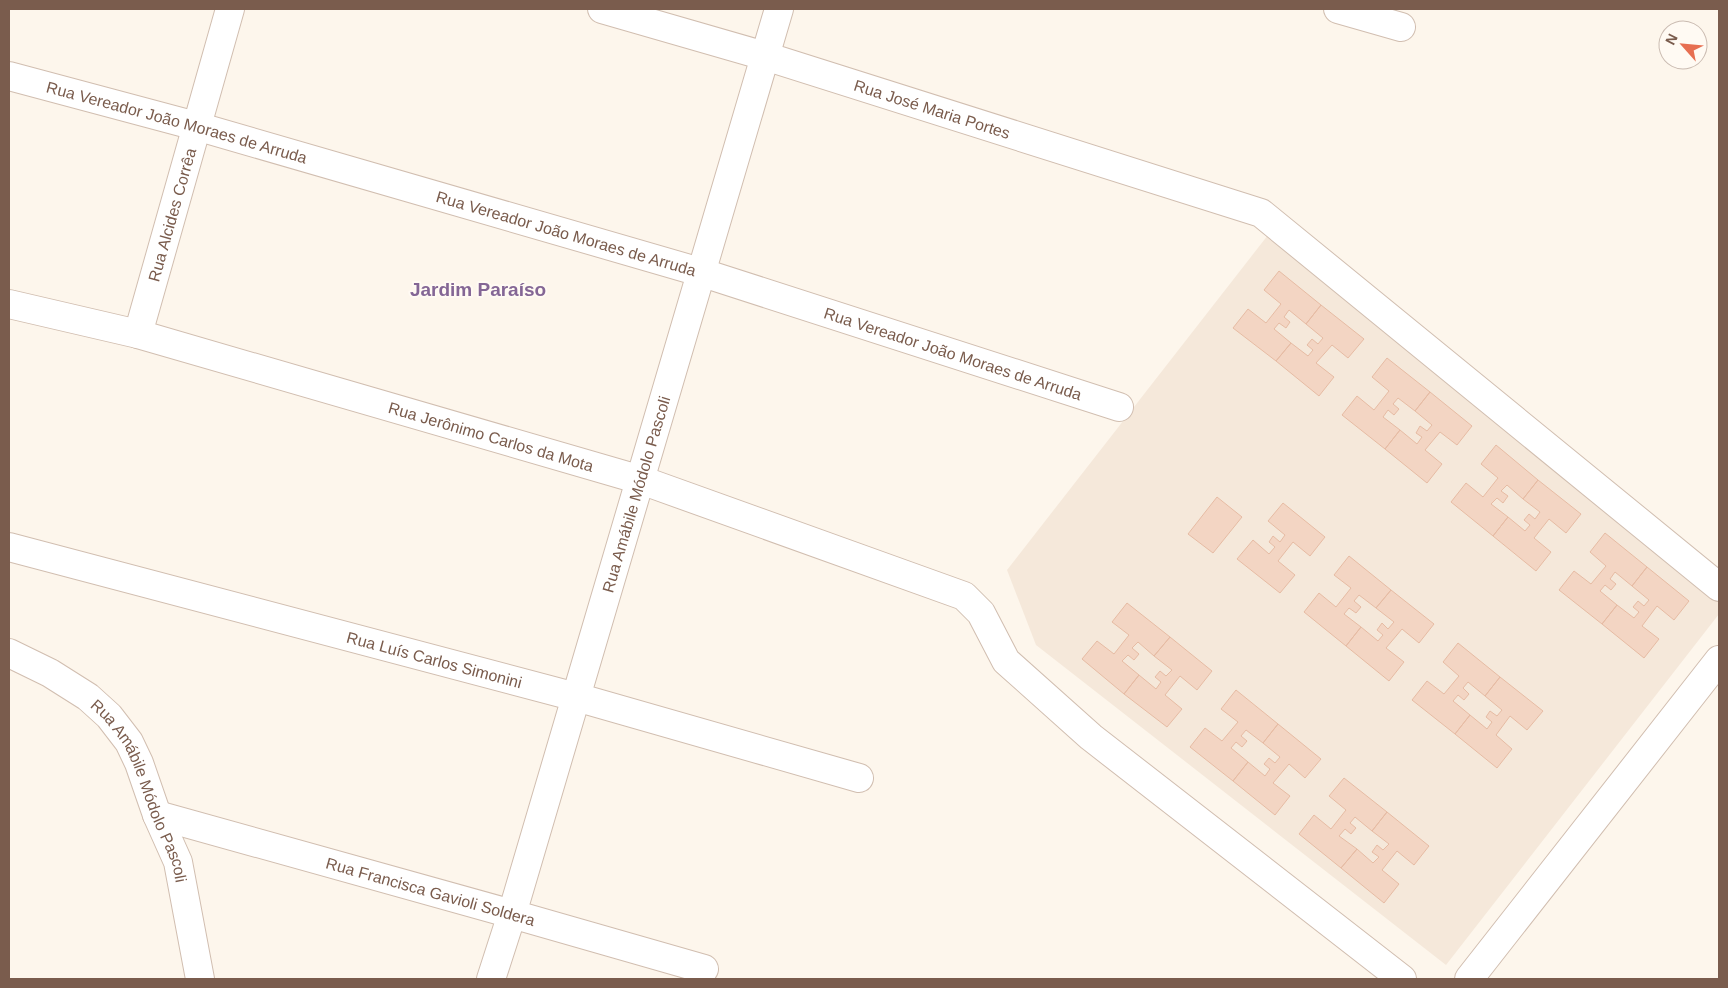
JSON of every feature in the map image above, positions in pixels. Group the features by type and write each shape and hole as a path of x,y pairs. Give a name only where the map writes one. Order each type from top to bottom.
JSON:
{"street":[{"name":"Rua Alcides Corrêa","path":"138,334 230,9"},
{"name":"Rua José Maria Portes","path":"602,9 765,56 1261,213 1719,587"},
{"name":"Rua Amábile Módolo Pascoli","path":"491,979 641,480 700,272 780,9"},
{"path":"1338,9 1401,27"},
{"name":"Rua Vereador João Moraes de Arruda","path":"9,76 196,126 700,272 1119,407"},
{"name":"Rua Jerônimo Carlos da Mota","path":"9,304 138,334 641,480 964,596 981,613 1006,660 1092,737 1402,979"},
{"name":"Rua Luís Carlos Simonini","path":"9,547 576,697 859,778"},
{"name":"Rua Amábile Módolo Pascoli","path":"9,653 66,683 88,697 124,733 134,751 156,814 181,870 200,979"},
{"path":"1469,979 1719,660"},
{"name":"Rua Francisca Gavioli Soldera","path":"156,814 704,970"}],"shaded area":[{"path":"1268,235 1719,600 1719,614 1446,965 1036,645 1007,570"}],"building":[{"path":"1279,271 1321,305 1306,324 1289,310 1284,317 1290,322 1286,328 1279,323 1274,329 1291,343 1276,361 1233,328 1248,309 1266,323 1281,304 1264,290"},
{"path":"1321,305 1364,339 1348,358 1332,345 1316,363 1334,377 1319,396 1276,361 1291,343 1308,356 1313,350 1307,345 1312,339 1318,344 1323,338 1306,324"},
{"path":"1387,358 1430,392 1415,411 1398,398 1393,404 1399,409 1394,415 1388,410 1383,417 1400,430 1385,449 1342,415 1357,396 1374,410 1389,391 1372,377"},
{"path":"1430,392 1472,426 1457,445 1440,432 1425,450 1442,464 1427,483 1385,449 1400,430 1417,444 1422,437 1416,433 1420,426 1427,431 1432,425 1415,411"},
{"path":"1496,445 1538,480 1523,499 1507,485 1501,491 1508,496 1503,503 1497,498 1491,504 1508,517 1493,536 1451,502 1466,483 1483,497 1498,478 1481,464"},
{"path":"1538,480 1581,514 1566,533 1549,519 1534,538 1551,552 1536,571 1493,536 1508,517 1525,531 1530,525 1524,520 1529,514 1535,519 1540,512 1523,499"},
{"path":"1217,497 1242,517 1213,553 1188,534"},
{"path":"1283,503 1325,537 1310,556 1293,542 1278,561 1295,575 1280,593 1237,559 1253,540 1269,554 1275,547 1269,542 1273,536 1280,542 1285,535 1268,521"},
{"path":"1605,533 1647,567 1632,586 1615,572 1610,579 1616,584 1611,590 1605,585 1600,591 1617,605 1602,624 1559,590 1574,571 1591,584 1606,566 1590,552"},
{"path":"1349,556 1391,590 1376,608 1359,595 1354,601 1361,607 1356,613 1349,608 1344,614 1361,627 1346,646 1304,612 1319,593 1336,607 1351,588 1334,575"},
{"path":"1647,567 1689,601 1674,620 1657,606 1642,626 1659,639 1644,658 1602,624 1617,605 1634,618 1639,612 1633,607 1638,601 1644,606 1649,600 1632,586"},
{"path":"1391,590 1434,624 1419,643 1402,629 1386,648 1404,662 1389,681 1346,646 1361,627 1378,641 1383,635 1377,630 1382,623 1388,629 1394,622 1376,608"},
{"path":"1127,603 1170,637 1154,656 1138,642 1132,648 1139,654 1134,660 1128,655 1122,661 1139,675 1124,694 1082,659 1097,641 1114,654 1129,635 1112,622"},
{"path":"1170,637 1212,671 1197,690 1180,676 1165,695 1182,709 1167,727 1124,694 1139,675 1156,689 1161,682 1155,677 1160,671 1166,676 1172,670 1154,656"},
{"path":"1458,643 1500,677 1485,696 1468,682 1463,688 1469,694 1464,700 1458,695 1453,701 1470,715 1455,734 1412,700 1427,681 1444,694 1459,676 1443,662"},
{"path":"1500,677 1543,711 1527,730 1510,716 1496,735 1512,749 1497,768 1455,734 1470,715 1487,729 1492,722 1486,717 1490,711 1497,716 1502,710 1485,696"},
{"path":"1236,690 1278,724 1263,743 1246,730 1241,736 1247,741 1242,747 1236,742 1231,748 1248,762 1233,781 1190,747 1205,728 1222,741 1238,722 1221,709"},
{"path":"1278,724 1321,759 1305,778 1289,764 1273,783 1290,796 1275,815 1233,781 1248,762 1265,776 1270,769 1264,764 1269,758 1275,763 1280,757 1263,743"},
{"path":"1344,778 1387,812 1372,831 1355,817 1350,823 1356,828 1351,834 1345,829 1339,836 1357,849 1341,868 1299,834 1314,815 1331,829 1346,810 1329,796"},
{"path":"1387,812 1429,846 1414,865 1397,851 1382,870 1399,884 1384,903 1341,868 1357,849 1373,863 1379,857 1372,852 1377,845 1383,850 1389,844 1372,831"}],"district":[{"name":"Jardim Paraíso","path":"478,289"}]}
